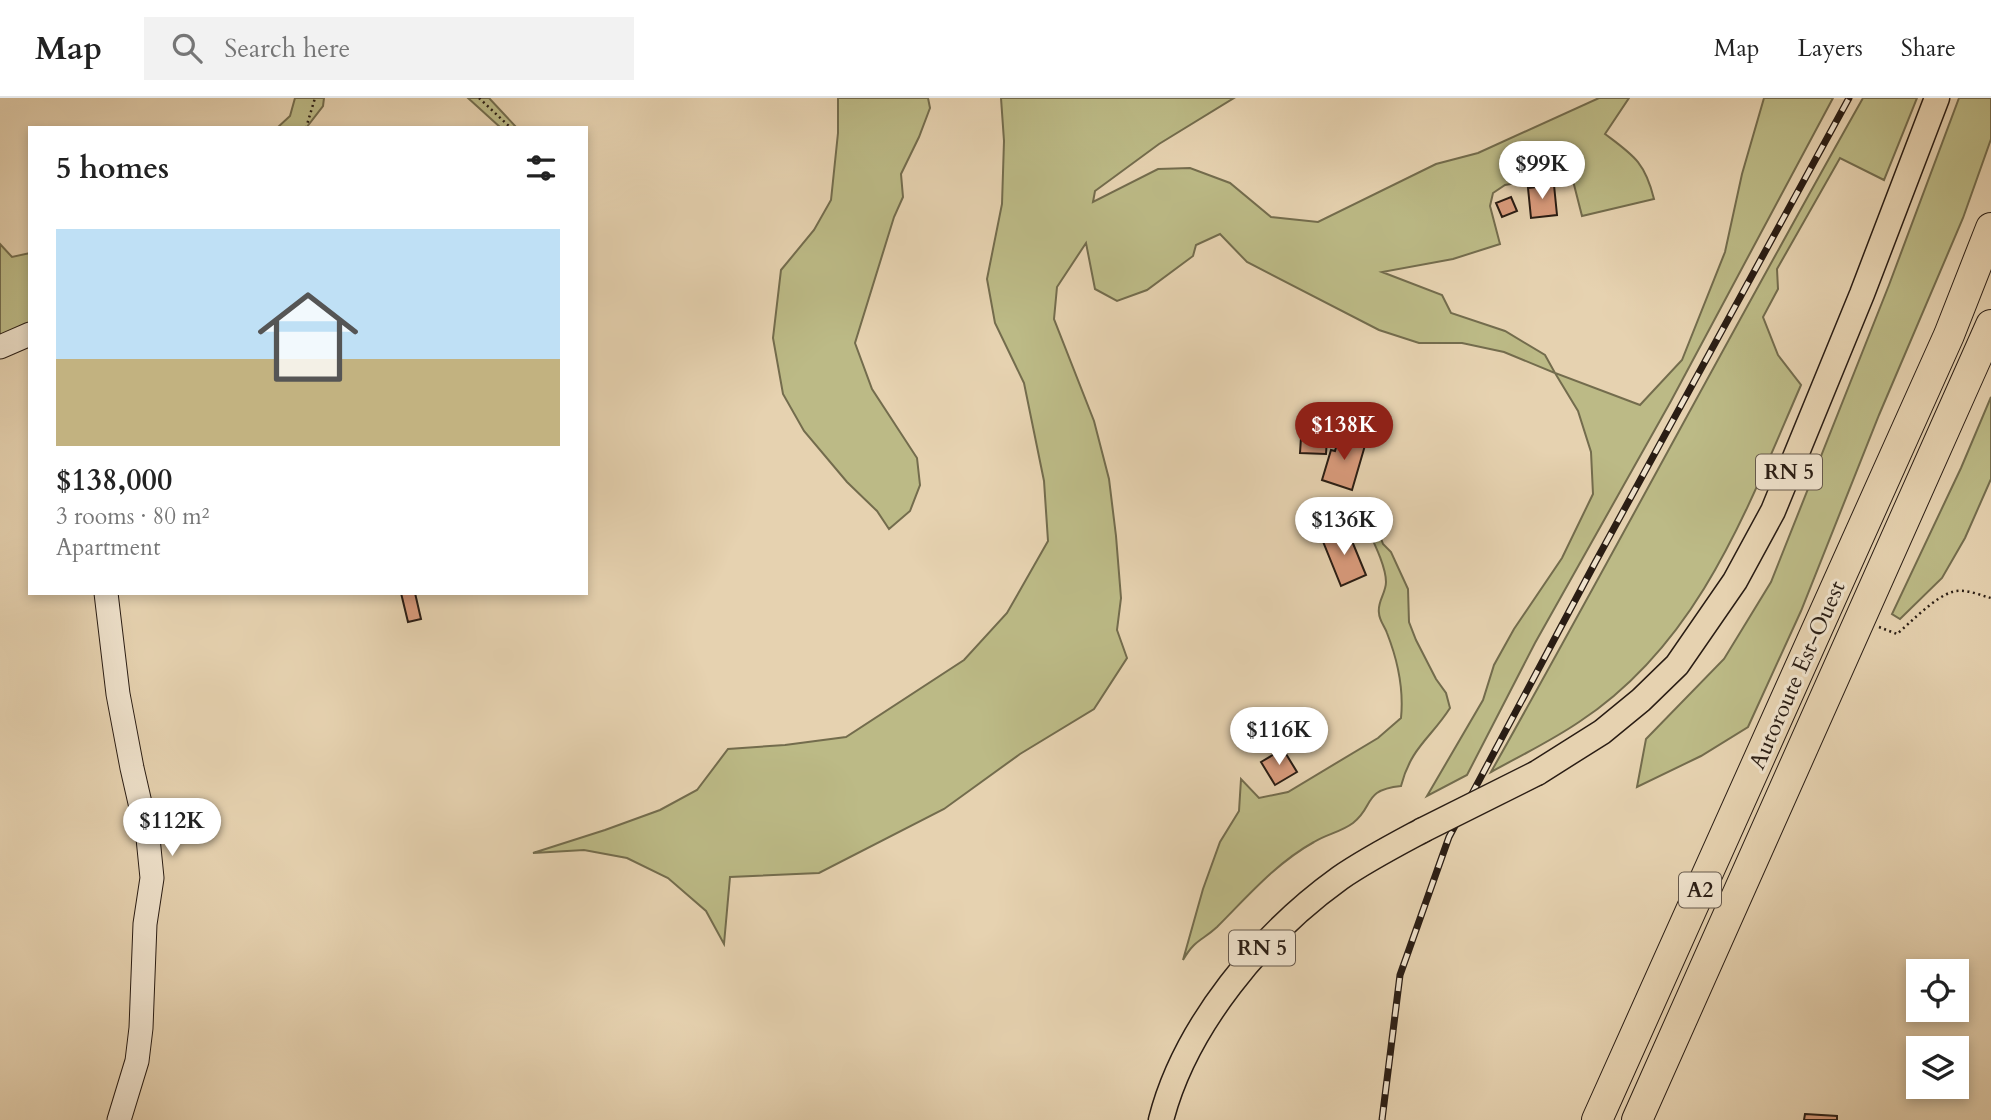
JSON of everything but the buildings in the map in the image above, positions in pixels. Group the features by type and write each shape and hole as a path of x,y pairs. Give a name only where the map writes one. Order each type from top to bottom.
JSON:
{"highway":[{"name":"Autoroute Est-Ouest","path":"1597,1120 1949,335 1991,228"},
{"name":"Autoroute Est-Ouest","path":"1637,1120 1991,325"}],"main road":[{"name":"RN 5","path":"1161,1120 1175,1080 1220,998 1243,968 1322,892 1374,856 1537,772 1602,732 1641,700 1677,665 1735,581 1773,511 1862,294 1937,98"}],"street":[{"path":"0,347 28,335"},
{"path":"106,595 118,694 148,838 152,878 145,924 137,1061 119,1120"}],"path":[{"path":"307,126 315,98"},
{"path":"479,98 509,126"},
{"path":"1860,620 1897,634 1952,592 1967,591 1991,598"}],"shaded area":[{"path":"295,98 324,98 323,106 308,126 279,126 290,116"},
{"path":"468,98 489,98 515,126 499,126"},
{"path":"838,98 928,98 930,108 901,174 903,197 894,217 855,343 872,389 917,458 920,485 910,511 889,529 877,511 847,482 804,431 783,394 773,338 781,270 814,230 831,200 838,133"},
{"path":"1001,98 1234,98 1159,144 1095,191 1093,202 1158,169 1190,168 1230,183 1271,217 1318,222 1436,164 1478,153 1599,98 1629,98 1605,134 1637,160 1654,199 1582,216 1571,173 1505,185 1493,193 1490,206 1500,244 1453,259 1382,272 1442,295 1451,313 1505,331 1545,355 1555,373 1504,352 1462,343 1419,343 1379,330 1247,262 1220,234 1196,245 1193,256 1147,290 1117,301 1095,289 1086,243 1057,287 1054,319 1094,421 1109,479 1121,598 1117,630 1127,658 1094,709 1020,754 944,809 819,873 730,877 724,944 706,911 668,878 627,858 584,850 533,853 660,810 697,790 728,749 846,737 964,660 1007,613 1048,541 1044,481 1024,383 995,323 987,279 1002,204 1004,141"},
{"path":"1764,98 1833,98 1671,401 1535,643 1467,775 1427,796 1483,700 1494,665 1514,629 1562,558 1593,494 1591,452 1578,411 1555,373 1640,405 1682,360 1725,252 1742,174"},
{"path":"1863,98 1917,98 1884,180 1840,158 1777,269 1778,289 1763,317 1778,355 1801,385 1760,480 1714,571 1657,654 1621,690 1568,729 1491,772 1769,266"},
{"path":"1959,98 1991,98 1991,139 1963,218 1879,415 1801,611 1748,727 1701,756 1637,787 1646,739 1724,659 1771,582 1889,285"},
{"path":"0,244 12,257 28,253 28,324 0,337"},
{"path":"1991,397 1991,479 1965,538 1942,578 1900,619 1892,614 1961,468"},
{"path":"1366,513 1372,513 1383,544 1391,552 1408,589 1409,622 1436,679 1446,693 1450,708 1416,752 1401,786 1380,791 1353,823 1314,842 1287,860 1262,881 1217,927 1195,944 1183,960 1203,889 1220,842 1239,811 1241,779 1259,798 1288,792 1378,738 1401,718 1402,696 1397,664 1379,616 1379,605 1386,586 1384,568 1364,521"}],"railway":[{"path":"1382,1120 1400,975 1449,837 1596,561 1849,98"}]}
